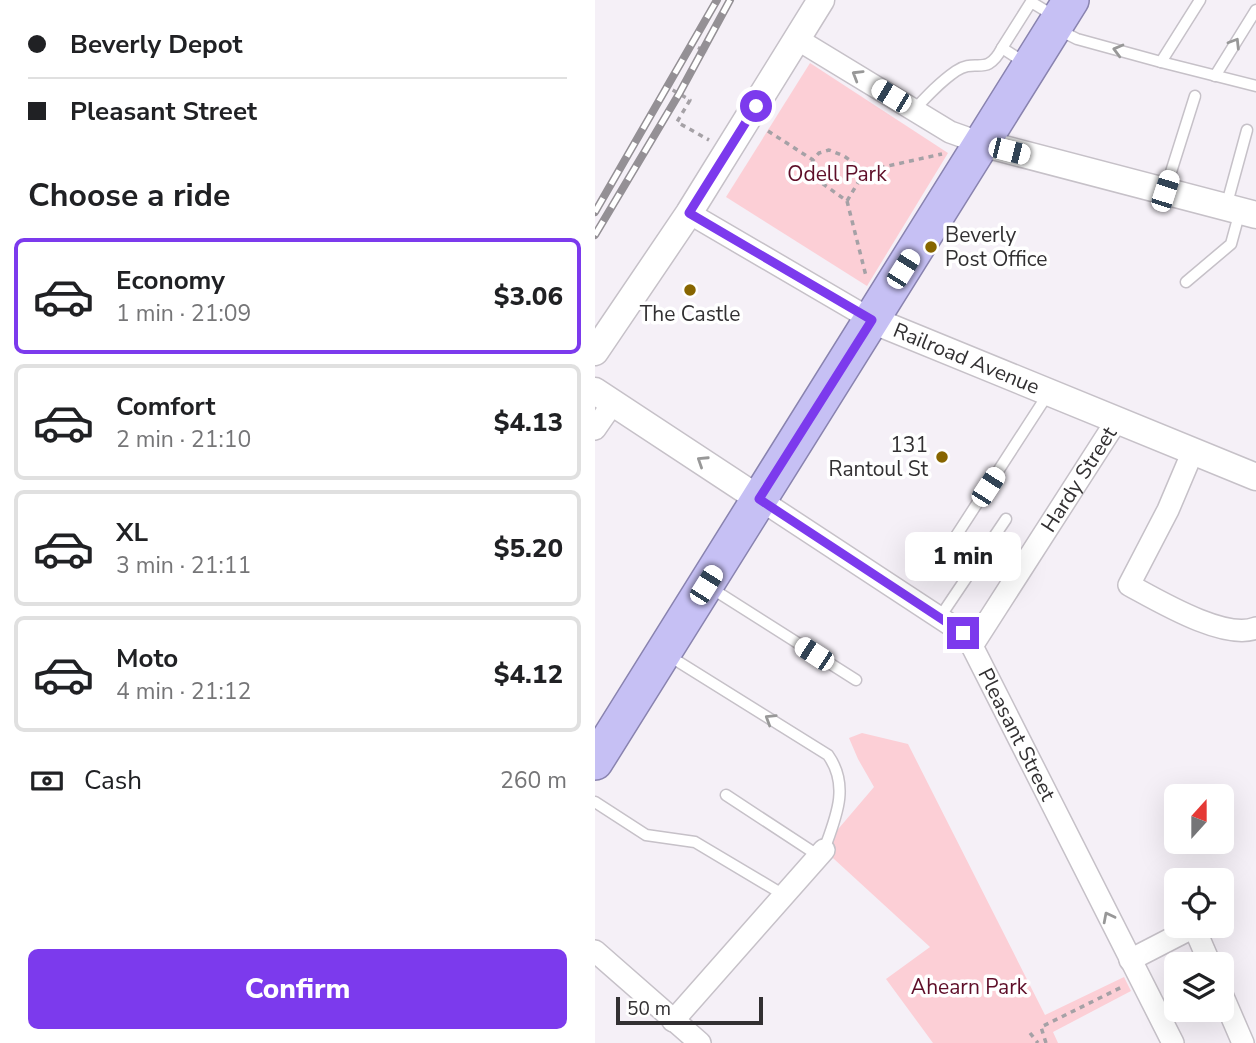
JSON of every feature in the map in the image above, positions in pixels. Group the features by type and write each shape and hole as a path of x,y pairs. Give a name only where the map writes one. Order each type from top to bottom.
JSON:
{"highway":[{"path":"595,762 981,143 1016,57 1061,15"}],"street":[{"path":"595,352 689,213 821,0"},
{"path":"797,38 950,132 981,143 1241,211"},
{"name":"Railroad Avenue","path":"689,213 872,320 1256,477"},
{"path":"595,429 604,397"},
{"name":"Pleasant Street","path":"604,397 963,633 1173,1043"},
{"name":"Hardy Street","path":"972,646 1117,420"},
{"path":"1193,451 1168,510 1129,585 1221,627 1237,631 1256,628"},
{"path":"673,1021 822,853"},
{"path":"1130,960 1194,927 1205,952"},
{"path":"595,951 699,1043"},
{"path":"1234,1022 1243,1043"}],"lane":[{"path":"1161,62 1200,0"},
{"path":"1215,76 1256,10"},
{"path":"1061,15 1077,39 1256,86"},
{"path":"914,110 958,69 968,65 983,67 996,60 1016,57"},
{"path":"1165,191 1195,96"},
{"path":"1186,282 1231,244 1241,211 1247,130"},
{"path":"934,570 1049,391"},
{"path":"940,617 1006,519"},
{"path":"706,585 856,680"},
{"path":"663,652 828,755 836,766 840,794 838,814 822,853 726,795"},
{"path":"595,802 646,835 695,842 784,895"}],"path":[{"path":"689,43 707,52"},
{"path":"664,85 690,100 677,122 686,127"},
{"path":"768,131 813,160"},
{"path":"865,171 844,156 829,150 820,153 813,160 811,169 816,179 847,201 866,278"},
{"path":"847,201 865,171 948,153"},
{"path":"1046,1043 1041,1027 1140,979"},
{"path":"1030,1033 1038,1043"}],"green space":[{"name":"Odell Park","path":"810,63 948,153 867,286 726,197"},
{"name":"Ahearn Park","path":"862,733 908,744 1045,1015 1124,977 1131,991 1053,1032 1058,1043 933,1043 886,979 930,947 822,848 874,787 849,738"}],"railway":[{"path":"595,212 717,0"},
{"path":"595,235 679,94 730,0"}],"place":[{"name":"Beverly Post Office","path":"931,247"},
{"name":"The Castle","path":"690,290"},
{"name":"131 Rantoul St","path":"942,457"}],"route":[{"path":"756,106 689,213 872,320 759,499 963,633"}]}
